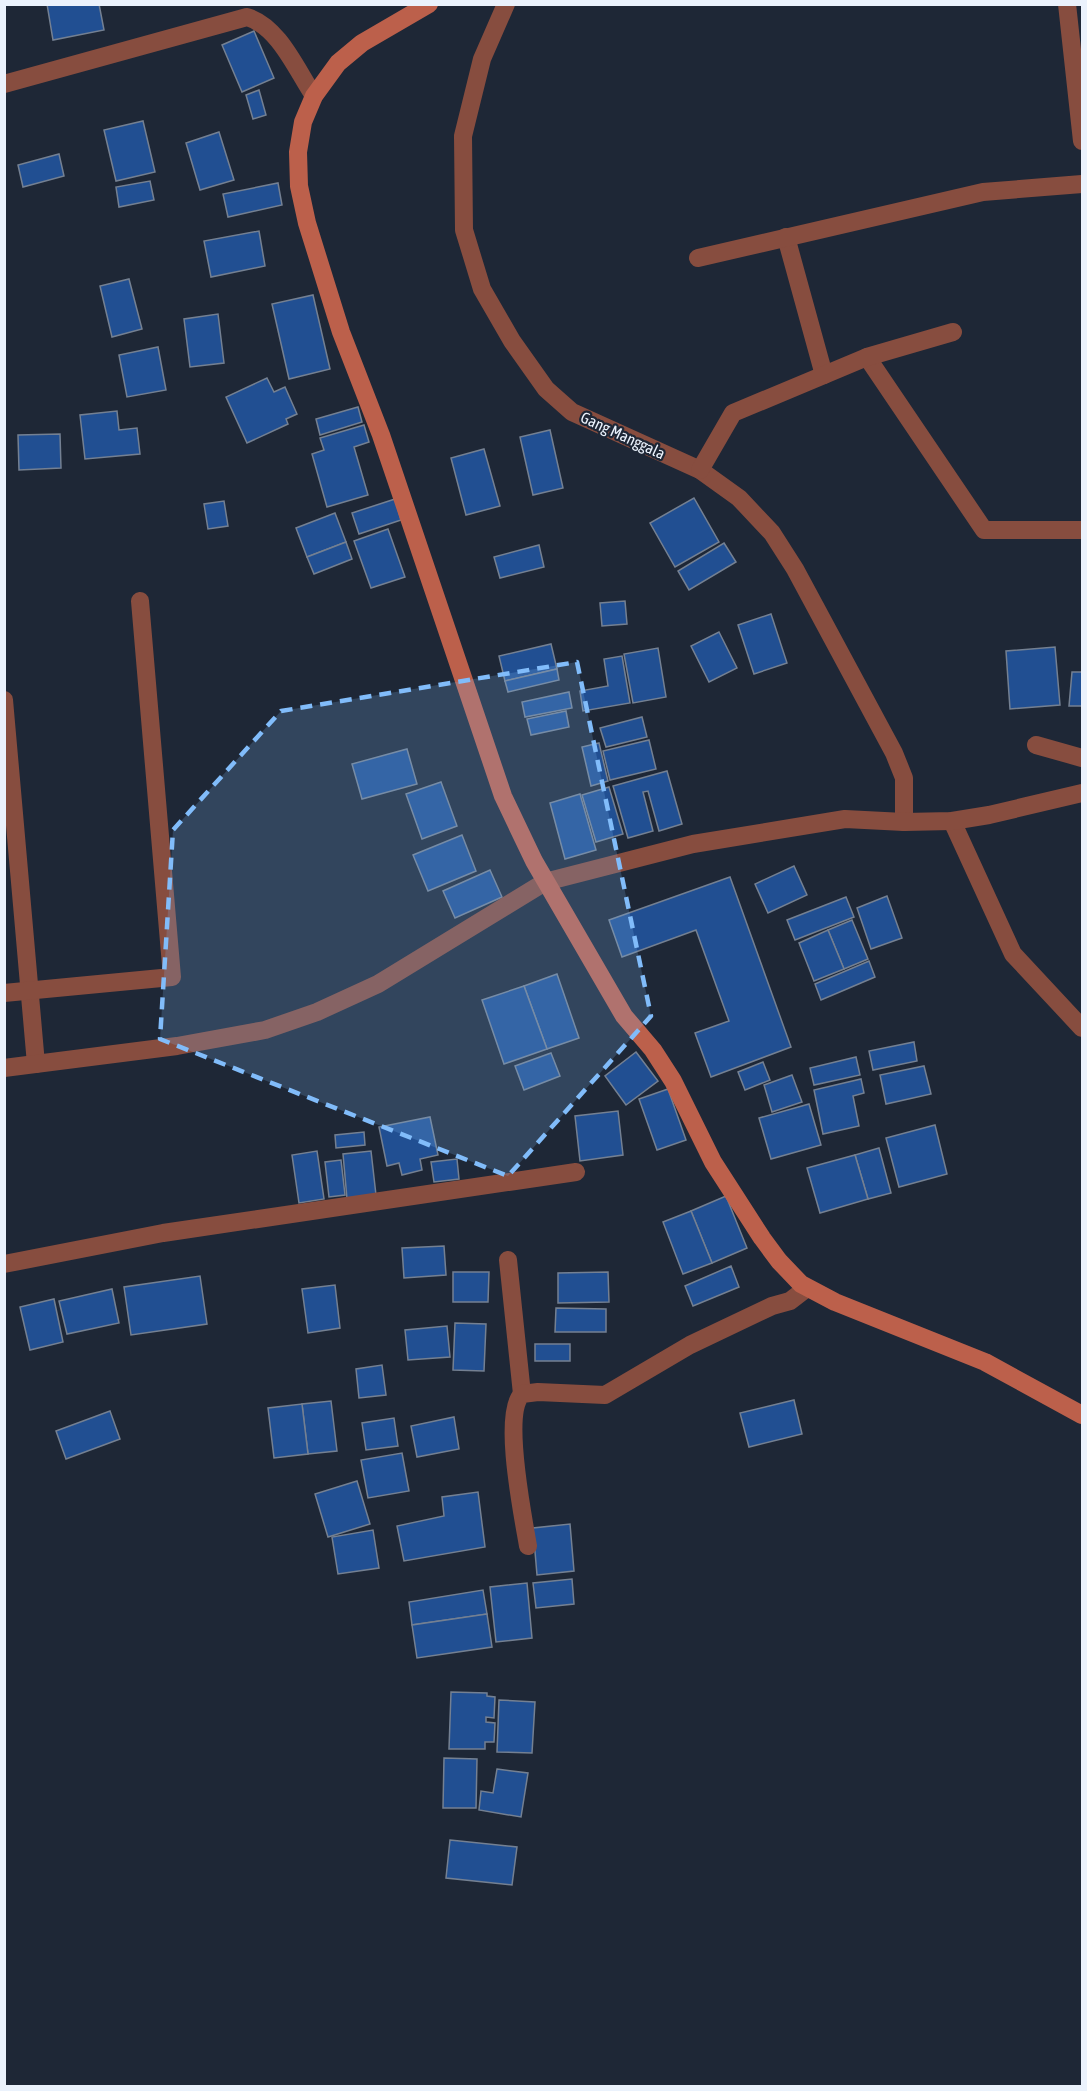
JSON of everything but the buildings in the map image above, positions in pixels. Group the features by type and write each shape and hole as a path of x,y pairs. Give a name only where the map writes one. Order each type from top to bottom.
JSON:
{"street":[{"path":"429,4 362,43 327,76 314,96 303,122 298,152 299,186 307,223 341,332 381,435 502,796 544,882 624,1016 653,1050 673,1081 713,1162 779,1262 801,1284 835,1302 985,1362 1083,1415"},
{"name":"Gang Manggala","path":"506,4 482,59 463,136 464,230 482,289 512,341 546,389 572,412 700,470 739,498 772,533 795,569 894,753 904,778 904,822"},
{"path":"1067,4 1078,64 1083,141"},
{"path":"4,84 248,17 262,22 275,36 314,96"},
{"path":"698,258 983,192 1083,184"},
{"path":"786,237 824,375"},
{"path":"700,470 733,413 867,357 953,332"},
{"path":"867,357 984,531 1083,530"},
{"path":"4,993 172,977 140,601"},
{"path":"4,700 36,1064"},
{"path":"1036,745 1083,758"},
{"path":"4,1068 177,1046 265,1030 317,1012 378,984 544,882 693,844 845,819 904,822 952,821 989,815 1083,793"},
{"path":"952,821 1013,954 1083,1028"},
{"path":"4,1263 163,1233 576,1172"},
{"path":"508,1260 522,1394 514,1409 513,1445 528,1546"},
{"path":"522,1394 538,1392 605,1395 690,1345 772,1306 790,1301 802,1291 801,1284"}],"highlighted area":[{"path":"577,662 651,1016 508,1176 160,1039 173,830 281,711"}]}
